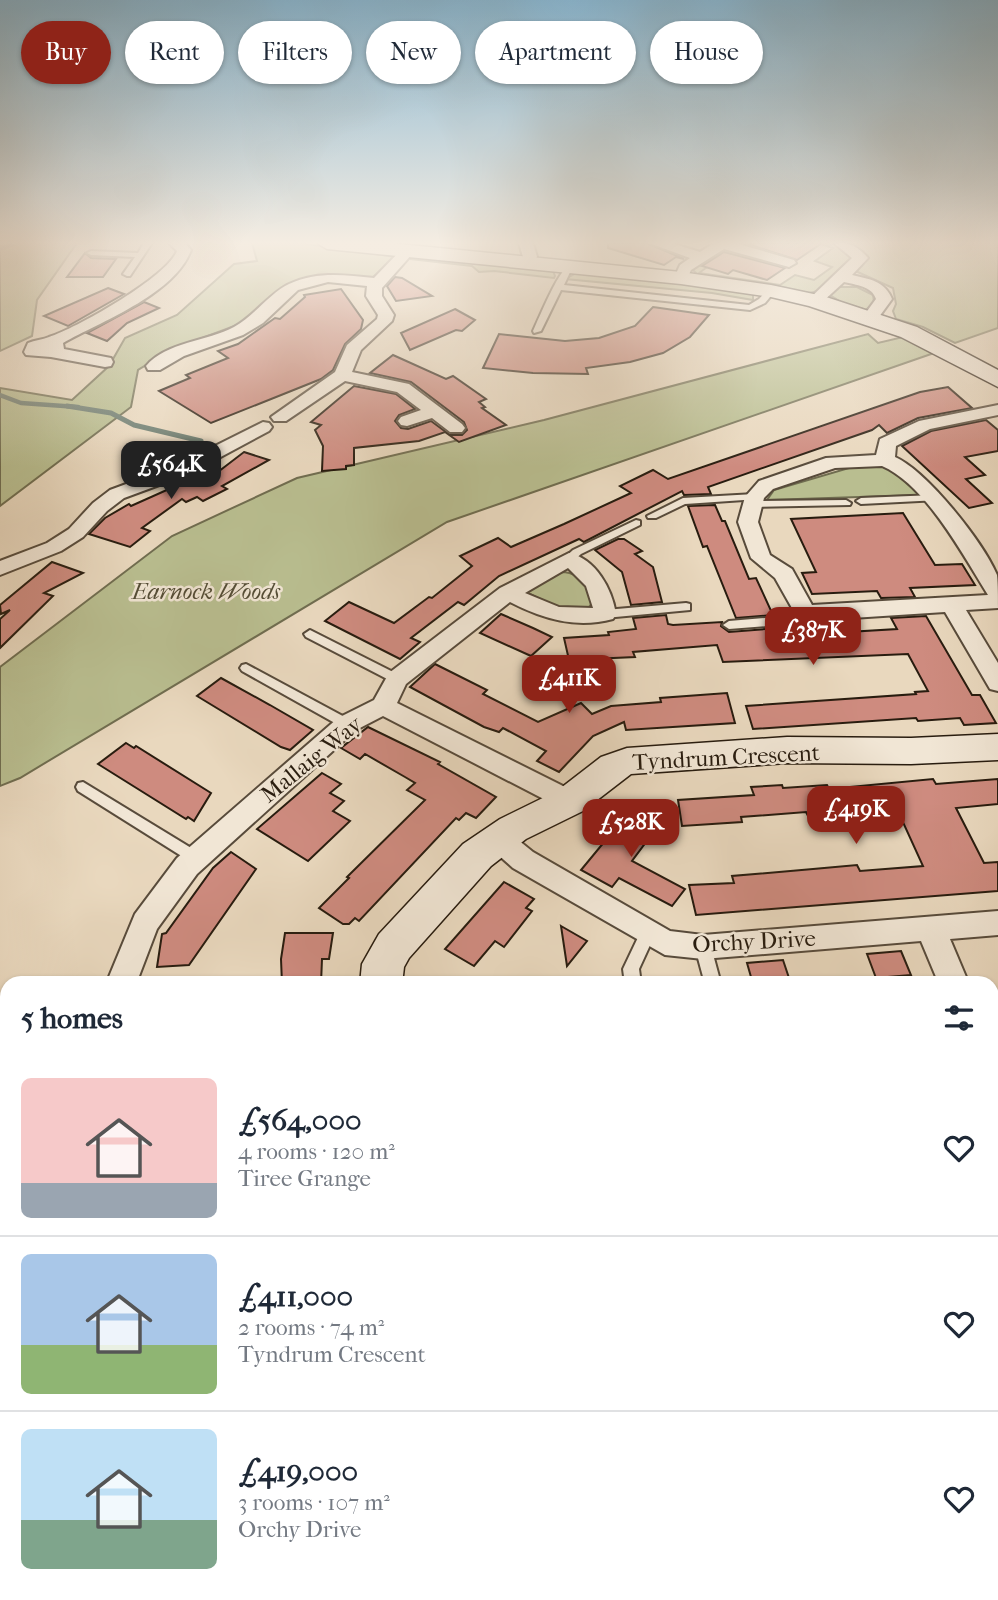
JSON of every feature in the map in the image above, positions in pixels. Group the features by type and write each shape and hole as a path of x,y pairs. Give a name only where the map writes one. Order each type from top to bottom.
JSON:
{"street":[{"path":"51,347 103,318"},
{"path":"154,366 178,353 237,332 259,318"},
{"path":"0,569 54,547 76,533 100,507 117,494 182,470 272,422 342,375 350,361 353,348 384,321 384,318"},
{"path":"870,318 909,332 998,380"},
{"path":"51,347 105,362"},
{"path":"342,375 403,388 456,428"},
{"path":"885,460 887,443 919,428 998,410"},
{"path":"407,421 434,412"},
{"path":"998,594 991,570 945,510 899,466 885,460 822,464 766,485 754,500 749,529 761,558 784,574 805,612 998,601"},
{"path":"383,706 397,679 508,593 569,559 596,581 603,597 605,614 567,618 553,615 508,593"},
{"path":"951,605 998,683"},
{"name":"Mallaig Way","path":"124,976 145,923 196,858 347,724 383,706 570,801"},
{"name":"Tyndrum Crescent","path":"382,976 383,964 394,946 477,855 497,838 570,801 614,766 627,761 787,750 911,751 998,747"},
{"name":"Orchy Drive","path":"497,838 523,860 665,943 703,947 998,923"},
{"path":"931,930 951,976"}],"lane":[{"path":"537,331 543,318"},
{"path":"861,501 934,498"},
{"path":"652,516 683,501 846,503"},
{"path":"569,559 577,552 636,523"},
{"path":"605,614 686,607"},
{"path":"729,625 792,620 805,612"},
{"path":"310,634 397,679"},
{"path":"246,668 347,724"},
{"path":"83,787 196,858"},
{"path":"632,976 631,969 648,932"},
{"path":"703,947 711,976"}],"green space":[{"path":"0,318 35,318 32,336 0,351"},
{"path":"171,318 250,318 173,349 138,370 131,407 0,506 0,388 72,400 109,366 125,338"},
{"path":"998,318 998,328 955,343 923,327 896,319"},
{"name":"Earnock Woods","path":"868,334 878,343 903,337 934,353 447,522 20,778 0,786 0,667 172,536 297,478 544,420"},
{"path":"859,465 889,466 921,495 767,500 774,490"},
{"path":"556,573 576,575 584,582 592,603 589,607 563,610 528,593 529,589"}],"building":[{"path":"48,318 83,318 68,326"},
{"path":"115,318 138,318 127,323 107,341 87,333"},
{"path":"275,318 361,318 363,320 361,329 345,344 333,370 321,379 211,423 159,391 190,378 186,375 228,358 218,351 238,344"},
{"path":"435,318 475,320 462,331 456,330 410,350 401,333"},
{"path":"643,318 707,318 690,337 663,353 630,362 586,368 588,374 533,373 483,368 499,334 565,341 599,338 635,326"},
{"path":"393,355 446,379 453,376 486,399 479,402 485,407 482,408 506,425 459,442 445,432 419,441 354,448 354,465 346,466 346,469 322,471 323,446 315,430 321,425 311,422 354,386 396,394 415,409 399,415 395,421 401,428 408,429 431,421 450,435 462,435 467,430 464,422 411,382 370,373"},
{"path":"948,387 972,408 918,418 887,433 879,425 872,430 708,487 711,494 684,495 682,491 584,542 579,539 499,576 464,605 458,602 411,638 420,642 400,659 325,621 349,602 394,623 429,597 432,598 472,566 460,556 498,538 511,547 564,524 631,493 620,486 653,470 668,479 920,392"},
{"path":"986,420 998,430 998,451 965,457 985,475 966,479 992,503 969,508 902,446 931,431"},
{"path":"162,446 182,460 156,470 137,458"},
{"path":"244,452 269,460 222,486 227,489 203,501 197,497 186,502 182,499 142,528 150,531 130,547 89,534 105,518 129,504 131,506 178,485 174,482 200,471 210,478"},
{"path":"715,505 722,521 725,521 749,579 756,578 773,615 736,618 707,546 703,547 688,506"},
{"path":"903,513 935,565 962,564 975,585 910,588 915,597 881,598 877,591 812,594 802,573 816,572 791,519"},
{"path":"618,539 624,539 642,551 635,554 653,567 662,602 631,605 622,572 595,550"},
{"path":"52,562 83,573 44,593 53,596 0,648 0,619 10,610 1,614 0,605"},
{"path":"501,614 552,637 531,656 480,633"},
{"path":"666,615 668,624 673,625 722,622 721,626 729,632 778,628 781,636 897,629 891,618 926,616 972,695 980,695 996,723 964,725 960,718 918,721 916,718 753,729 746,706 928,691 908,654 723,662 717,645 633,652 635,657 569,660 564,638 609,635 608,632 636,629 633,618"},
{"path":"435,664 487,690 483,694 538,722 581,703 592,714 611,706 661,702 660,698 727,693 735,723 626,730 624,722 593,736 559,772 537,761 546,751 503,728 499,732 484,727 410,687"},
{"path":"221,678 313,730 290,750 281,747 197,696"},
{"path":"368,727 440,762 438,764 496,797 476,818 466,813 459,820 456,818 359,921 355,918 349,924 343,924 319,908 425,800 407,790 415,783 365,754 360,759 341,748"},
{"path":"126,743 134,748 136,746 211,793 194,821 188,817 186,819 98,764"},
{"path":"322,773 341,784 330,793 344,801 333,811 350,821 308,861 257,829"},
{"path":"933,779 936,784 998,779 998,804 956,808 984,863 998,862 998,891 696,915 689,885 734,883 732,876 857,865 860,871 923,866 897,809 808,816 806,812 741,817 742,822 682,826 678,800 754,795 751,787 827,785 829,789"},
{"path":"633,807 661,822 632,861 685,889 672,906 619,878 612,887 581,870"},
{"path":"231,852 256,869 189,965 157,967 162,934 166,933 213,868"},
{"path":"504,882 534,899 526,908 532,911 504,947 495,941 474,966 445,949"},
{"path":"561,926 587,941 567,966"},
{"path":"285,933 333,933 329,959 322,959 321,976 282,976"},
{"path":"901,951 911,975 875,976 867,954"},
{"path":"783,960 788,976 751,976 747,963"}],"waterway":[{"path":"0,395 21,403 70,406"},
{"path":"70,406 78,407"},
{"path":"70,406 111,413 134,425 201,441"}]}
